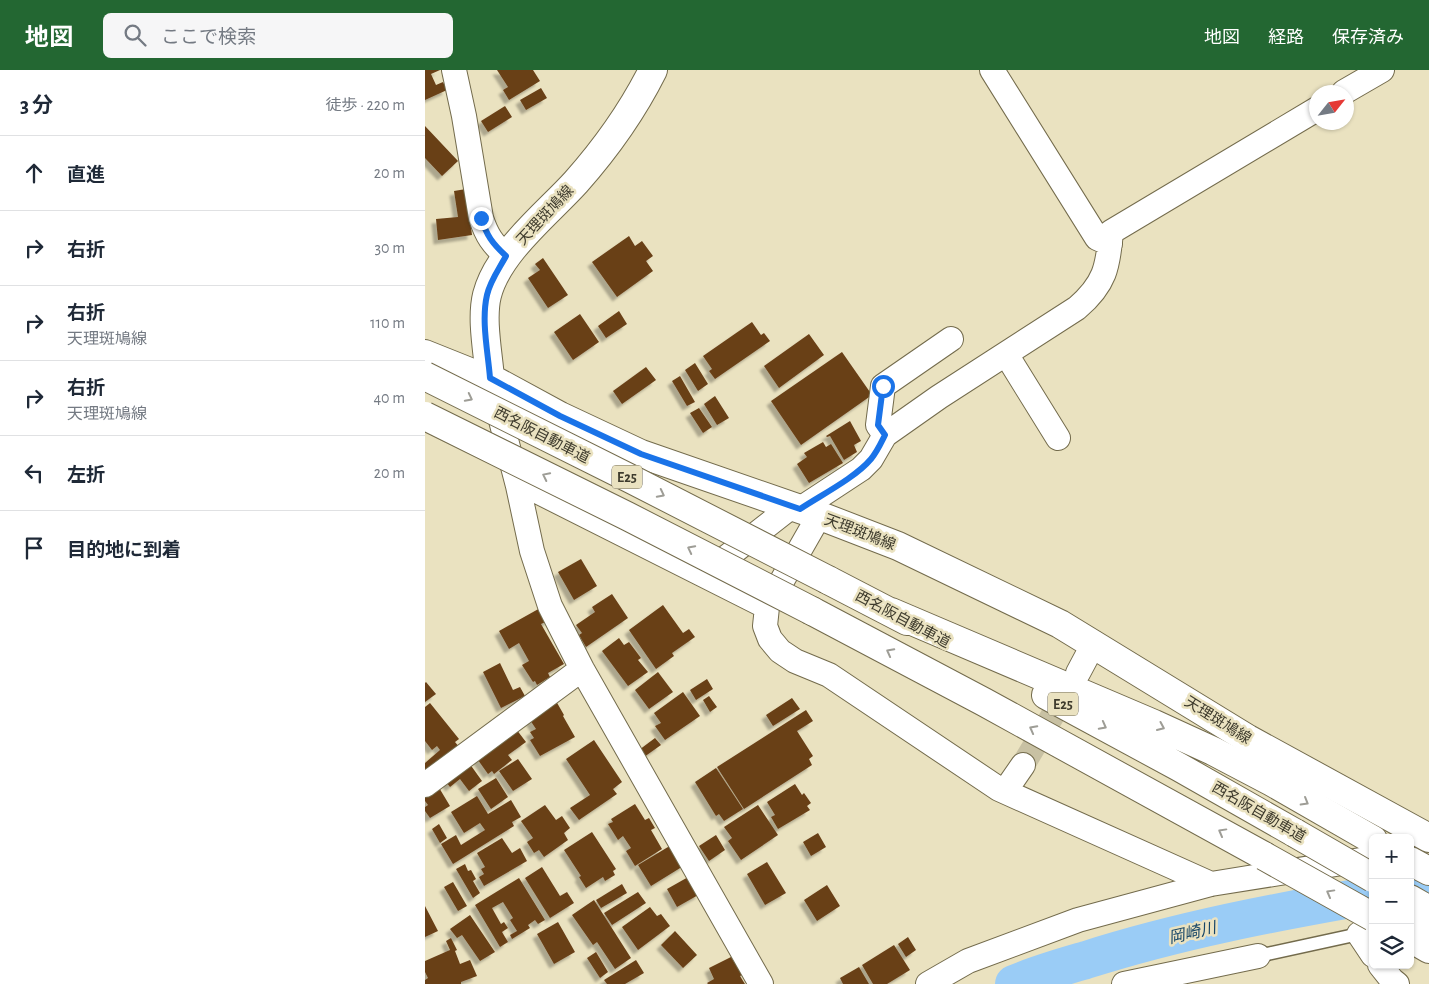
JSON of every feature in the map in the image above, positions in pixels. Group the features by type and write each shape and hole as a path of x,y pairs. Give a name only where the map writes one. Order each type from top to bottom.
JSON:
{"main road":[{"name":"天理斑鳩線","path":"653,70 639,98 611,140 575,183 506,256 494,276 487,295 485,318 490,378 560,416 641,454 804,510 898,546 1060,624 1248,739 1429,838"},
{"name":"西名阪自動車道","path":"425,376 891,612 1179,767 1369,876"},
{"name":"E25","path":"425,416 627,516 984,702 1264,856 1368,927"},
{"path":"891,612 1213,751 1272,782 1369,838"},
{"path":"1414,863 1429,871"},
{"path":"1414,901 1429,910"},
{"path":"1414,940 1429,949"}],"street":[{"path":"454,70 464,116 481,218 486,234 493,244 506,256"},
{"path":"992,70 1097,238 1110,244"},
{"path":"1354,86 1382,70"},
{"path":"704,575 804,510 861,469 871,459 885,435 939,397 1077,308 1090,297 1101,282 1107,266 1111,232 1309,114"},
{"path":"885,435 878,425 883,386 951,340"},
{"path":"425,352 490,378 517,481 531,551 550,606 582,669 761,984"},
{"path":"1006,354 1058,438"},
{"path":"517,481 767,608"},
{"path":"804,510 765,612 765,626 770,639 780,651 795,661 829,675 999,789 1211,884"},
{"path":"1078,673 1094,644"},
{"path":"425,785 582,669"},
{"path":"1005,792 1023,765"},
{"path":"1414,851 1429,849"},
{"path":"928,984 969,961 1078,920 1211,884 1369,859"},
{"path":"1414,926 1429,924"},
{"path":"1124,984 1257,956"},
{"path":"1383,969 1397,984"}],"lane":[{"path":"1257,956 1368,927"}],"building":[{"path":"425,70 440,70 431,74 436,85 443,82 447,90 425,100"},
{"path":"497,70 533,70 540,81 509,100 503,90 508,87"},
{"path":"541,88 547,98 526,110 520,100"},
{"path":"505,106 512,117 488,132 481,121"},
{"path":"425,126 458,161 442,176 425,158"},
{"path":"466,189 472,235 438,240 436,219 458,217 454,191"},
{"path":"629,236 635,246 642,241 653,256 646,261 653,271 617,297 592,262"},
{"path":"543,258 568,295 548,308 528,278 540,270 535,264"},
{"path":"619,311 627,324 606,338 598,326"},
{"path":"580,314 599,342 573,360 554,332"},
{"path":"752,322 761,335 764,333 770,341 715,379 709,371 712,369 703,356"},
{"path":"809,334 824,355 779,388 764,366"},
{"path":"842,352 872,395 801,445 771,401"},
{"path":"695,363 708,384 698,391 685,370"},
{"path":"646,367 656,380 622,404 613,391"},
{"path":"680,376 695,402 687,406 672,381"},
{"path":"715,396 729,418 717,425 704,404"},
{"path":"699,408 712,427 703,433 690,413"},
{"path":"850,421 861,441 854,445 857,452 844,460 830,436 826,436"},
{"path":"823,442 826,447 831,444 843,463 809,483 797,464 807,457 804,453"},
{"path":"581,559 597,586 574,600 558,572"},
{"path":"612,594 628,618 586,647 579,635 582,633 576,625 595,612 592,607"},
{"path":"663,605 683,633 689,629 695,637 672,653 674,656 656,669 629,630"},
{"path":"542,607 550,620 541,624 564,664 548,673 550,677 537,685 522,665 529,661 519,643 509,649 499,631"},
{"path":"619,638 624,645 629,642 641,658 638,660 648,672 628,686 602,651"},
{"path":"500,663 513,690 520,687 525,696 501,708 483,672"},
{"path":"658,672 673,692 649,709 635,690"},
{"path":"707,679 713,689 696,700 690,690"},
{"path":"425,683 436,694 425,702"},
{"path":"683,692 700,716 665,740 655,726 661,723 654,713"},
{"path":"709,696 717,707 710,712 703,700"},
{"path":"792,698 800,709 773,726 766,715"},
{"path":"556,701 575,737 540,756 530,740 534,738 530,732 536,729 528,717"},
{"path":"430,703 459,739 455,742 460,748 425,770 425,763 440,750 437,746 432,750 425,741 425,707"},
{"path":"806,710 813,721 797,731 813,756 809,759 812,765 744,809 717,767"},
{"path":"513,725 526,742 508,755 512,760 494,774 492,771 488,774 473,753"},
{"path":"655,738 661,745 644,757 639,750"},
{"path":"594,740 622,782 613,789 617,794 579,820 570,808 590,795 566,759"},
{"path":"518,759 532,779 513,791 499,771"},
{"path":"467,760 482,781 469,791 460,779 450,787 443,778"},
{"path":"716,768 743,809 724,821 719,814 716,816 695,782"},
{"path":"496,778 508,797 491,809 478,789"},
{"path":"795,784 802,795 804,793 811,803 807,806 810,810 778,829 771,817 775,815 767,802"},
{"path":"438,786 450,806 430,818 425,811 425,807 428,805 425,801 425,794"},
{"path":"477,796 488,814 511,800 521,817 512,822 514,826 453,864 441,844 456,835 461,845 485,830 480,823 464,833 451,812"},
{"path":"635,804 645,820 649,818 655,828 651,830 662,849 635,866 626,851 631,848 623,836 618,840 608,824 613,822 611,819"},
{"path":"545,805 556,820 562,816 570,828 564,833 568,840 544,857 539,850 534,853 527,842 533,838 521,821"},
{"path":"758,805 778,835 741,860 728,841 732,838 724,827"},
{"path":"439,824 447,838 440,843 432,829"},
{"path":"592,832 616,869 613,871 615,875 605,881 603,877 586,888 579,877 581,876 564,850"},
{"path":"818,833 826,847 811,856 803,842"},
{"path":"716,835 725,850 709,861 699,846"},
{"path":"502,838 512,853 520,848 527,861 484,886 479,877 484,874 481,869 485,867 477,853"},
{"path":"673,844 685,865 651,886 638,865"},
{"path":"767,862 786,893 765,905 747,874"},
{"path":"465,864 468,871 471,870 476,879 473,881 480,893 473,898 456,869"},
{"path":"542,867 560,896 567,892 574,903 550,918 525,878"},
{"path":"690,876 700,894 677,907 667,889"},
{"path":"519,878 545,920 538,924 535,920 528,925 530,928 512,939 510,935 517,931 510,920 513,918 503,902 492,908 501,924 504,922 508,928 502,932 508,942 500,947 475,905"},
{"path":"453,882 467,906 458,911 444,887"},
{"path":"622,884 627,893 601,908 596,900"},
{"path":"827,885 840,906 817,921 804,900"},
{"path":"638,892 646,903 612,925 604,913"},
{"path":"594,900 631,958 615,969 597,942 593,945 572,915"},
{"path":"425,906 438,931 425,937"},
{"path":"650,907 657,916 661,914 670,926 638,950 622,927"},
{"path":"470,915 495,952 480,961 462,935 457,938 450,929"},
{"path":"558,922 575,952 554,964 537,934"},
{"path":"675,931 697,955 683,968 661,945"},
{"path":"908,937 916,950 906,957 898,944"},
{"path":"451,938 457,950 455,951 460,964 470,960 477,976 461,982 461,984 425,984 425,980 428,978 425,972 425,961 450,950 446,941"},
{"path":"894,945 910,970 887,984 873,984 862,965"},
{"path":"596,952 608,972 600,978 587,958"},
{"path":"731,957 738,968 742,966 746,973 740,976 745,984 708,984 714,979 709,968"},
{"path":"636,960 644,973 625,984 607,984 604,980"},
{"path":"859,967 869,984 843,984 840,978"}],"waterway":[{"name":"岡崎川","path":"1414,887 1429,885"},
{"name":"岡崎川","path":"1014,984 1121,949 1193,931 1264,915 1369,896"}],"tunnel":[{"path":"1023,765 1069,688"}],"route":[{"path":"481,218 486,234 493,244 506,256 494,276 487,295 485,318 490,378 560,416 641,454 800,509 861,469 871,459 885,435 878,425 883,386"}]}
